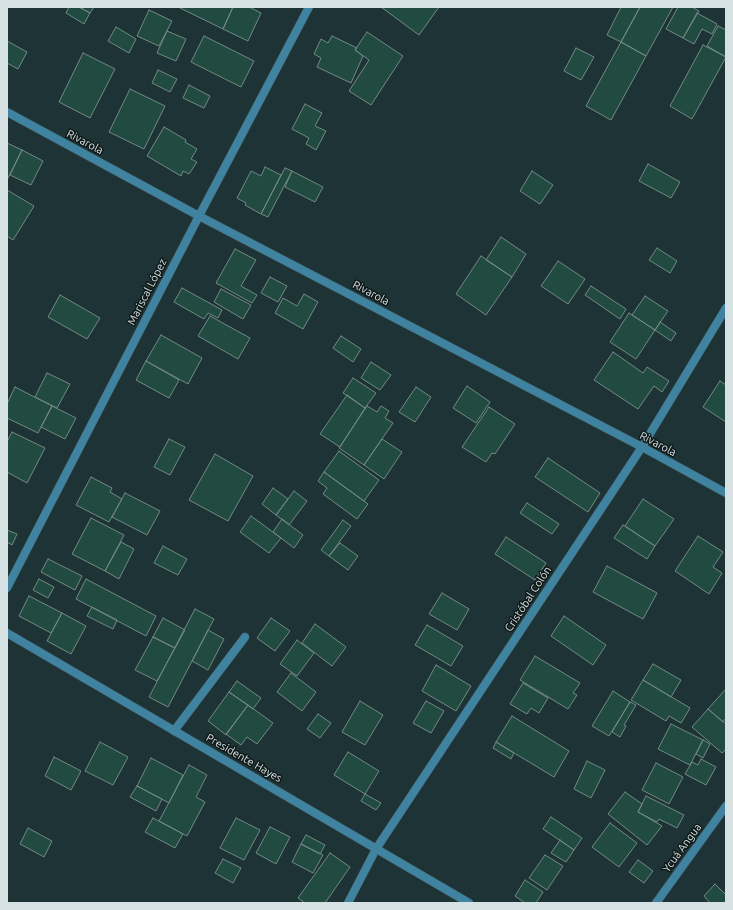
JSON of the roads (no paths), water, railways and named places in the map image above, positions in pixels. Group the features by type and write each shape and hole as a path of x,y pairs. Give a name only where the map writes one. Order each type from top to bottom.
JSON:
{"street":[{"name":"Mariscal López","path":"7,588 199,216 309,7"},
{"name":"Rivarola","path":"7,112 199,216 642,447 726,493"},
{"name":"Cristóbal Colón","path":"348,903 376,849 642,447 726,308"},
{"name":"Presidente Hayes","path":"7,633 469,903"},
{"path":"174,730 245,637"},
{"name":"Ycuá Angua","path":"656,903 726,806"}]}
